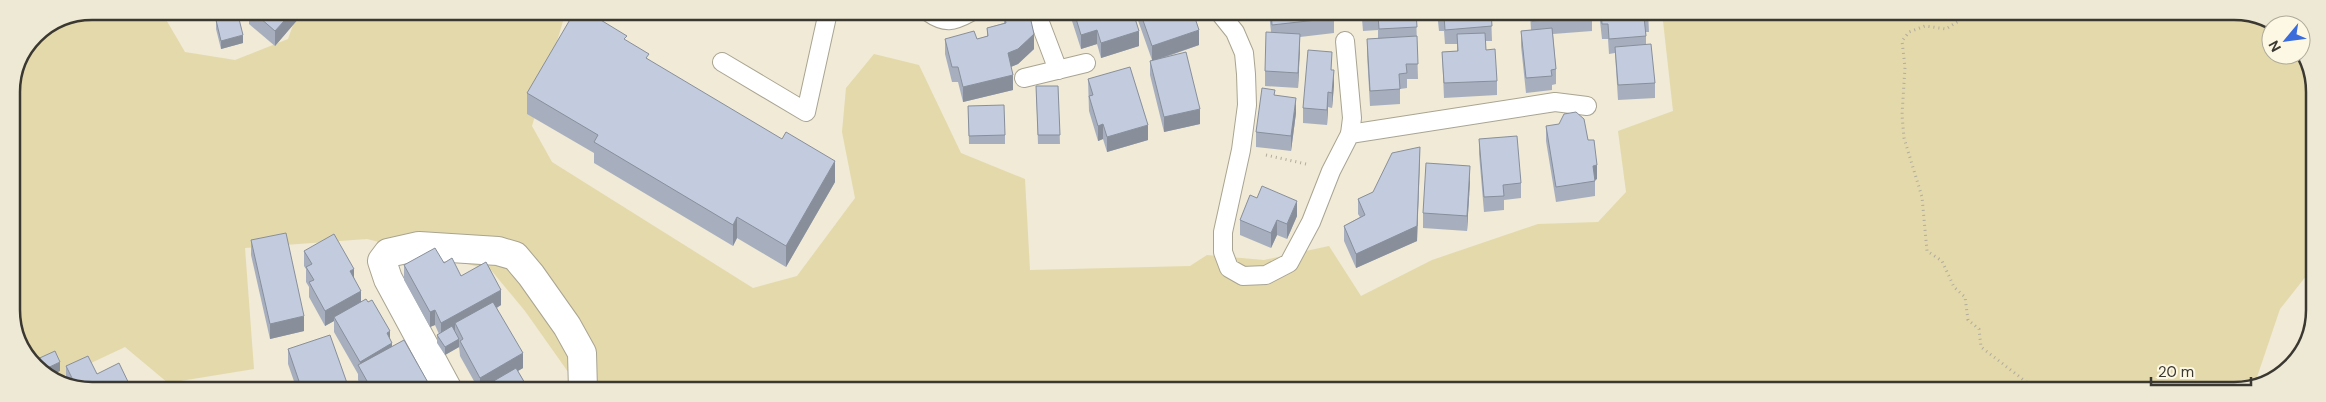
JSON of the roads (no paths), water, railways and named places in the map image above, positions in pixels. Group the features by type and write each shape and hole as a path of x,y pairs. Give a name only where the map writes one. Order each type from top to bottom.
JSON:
{"street":[{"path":"444,382 388,279 382,261 388,252 419,246 498,251 515,256 531,275 567,326 582,353 583,382"}],"lane":[{"path":"722,62 806,112 826,20"},
{"path":"1039,20 1058,70"},
{"path":"1226,20 1235,32 1244,53 1247,105 1241,150 1223,232 1223,252 1229,268 1243,276 1266,275 1289,263 1312,222 1331,171 1350,134 1352,118 1345,41"},
{"path":"1024,78 1086,63"},
{"path":"1350,134 1555,102 1587,106"}]}
